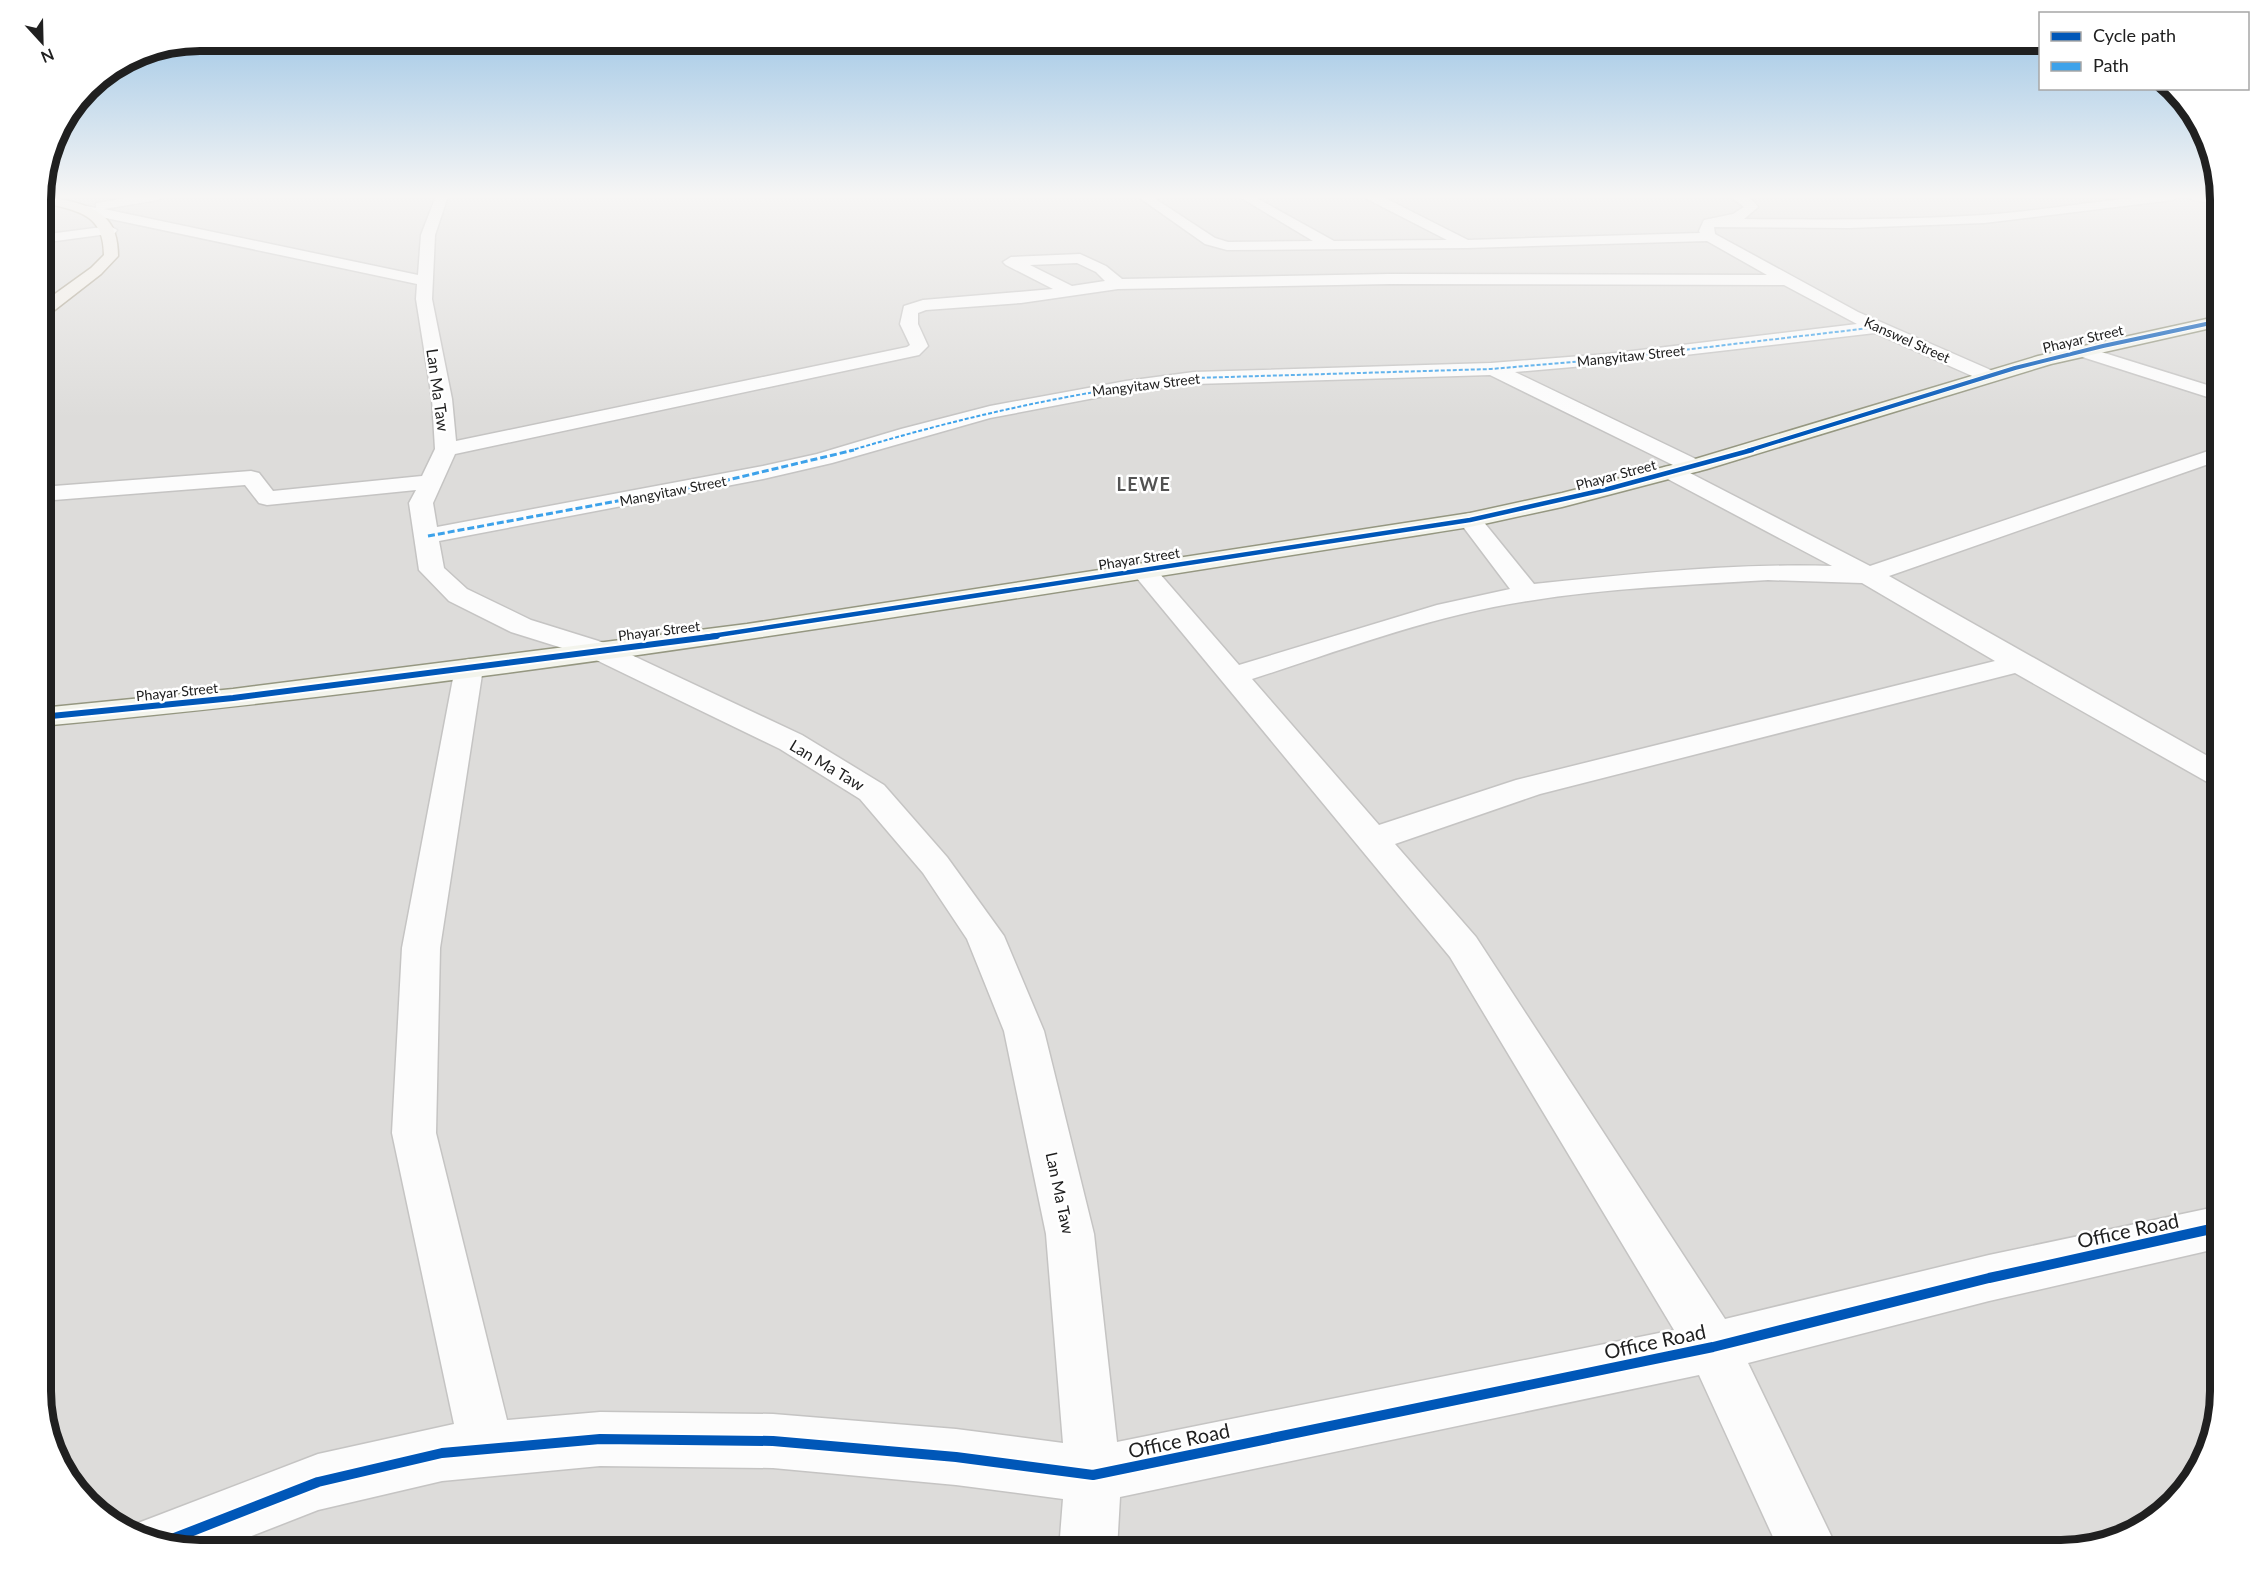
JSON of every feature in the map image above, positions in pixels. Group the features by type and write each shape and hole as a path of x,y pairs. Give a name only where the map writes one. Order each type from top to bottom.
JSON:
{"main road":[{"path":"51,304 93,270"}],"street":[{"path":"373,270 424,281"},
{"name":"Lan Ma Taw","path":"425,270 424,299 442,399 446,449 421,503 432,570 458,595 521,626 598,650 791,742 872,792 935,865 985,936 1023,1032 1070,1234 1094,1475 1089,1540"},
{"path":"1028,270 1070,291"},
{"path":"1102,270 1118,284"},
{"path":"1374,270 1389,279"},
{"name":"Kanswel Street","path":"1774,270 1851,316 1986,375"},
{"path":"446,449 914,351 919,346 909,324 910,310 923,305 1021,298 1118,284 1389,279 1790,280"},
{"name":"Phayar Street","path":"51,716 233,698 747,632 1470,520 1562,502 1682,469 1836,425 1986,375 2210,323"},
{"name":"Mangyitaw Street","path":"428,536 778,469 975,416 1091,390 1194,378 1491,369 1607,359 1878,327"},
{"path":"2082,351 2210,392"},
{"path":"1491,369 1682,469 2210,770"},
{"path":"1233,676 1446,611 1527,593 1662,579 1768,572 1868,575 2210,456"},
{"path":"51,493 251,478 267,498 431,482"},
{"path":"1470,520 1527,593"},
{"path":"1144,571 1463,947 1713,1347 1804,1540"},
{"path":"1373,839 1528,787 2019,663"},
{"path":"469,668 421,948 414,1133 486,1450"},
{"name":"Office Road","path":"175,1538 318,1482 442,1453 600,1439 773,1441 957,1457 1094,1475 1713,1347 1989,1278 2210,1229"}],"shaded area":[{"path":"51,270 2210,270 2210,1401 2202,1439 2185,1474 2152,1509 2127,1525 2109,1532 2071,1540 190,1540 143,1529 109,1509 82,1482 71,1466 56,1430 51,1401"}],"marked path":[{"path":"428,536 763,473 990,412 1126,386 1194,378 1491,369 1607,359 1878,327"}],"cycle path":[{"path":"51,716 233,698 747,632 1470,520 1608,489 1699,465 2044,360 2210,323"},
{"path":"175,1538 318,1482 442,1453 600,1439 773,1441 956,1457 1093,1475 1713,1347 1989,1278 2210,1229"}],"district":[{"name":"LEWE","path":"1144,485"}]}
